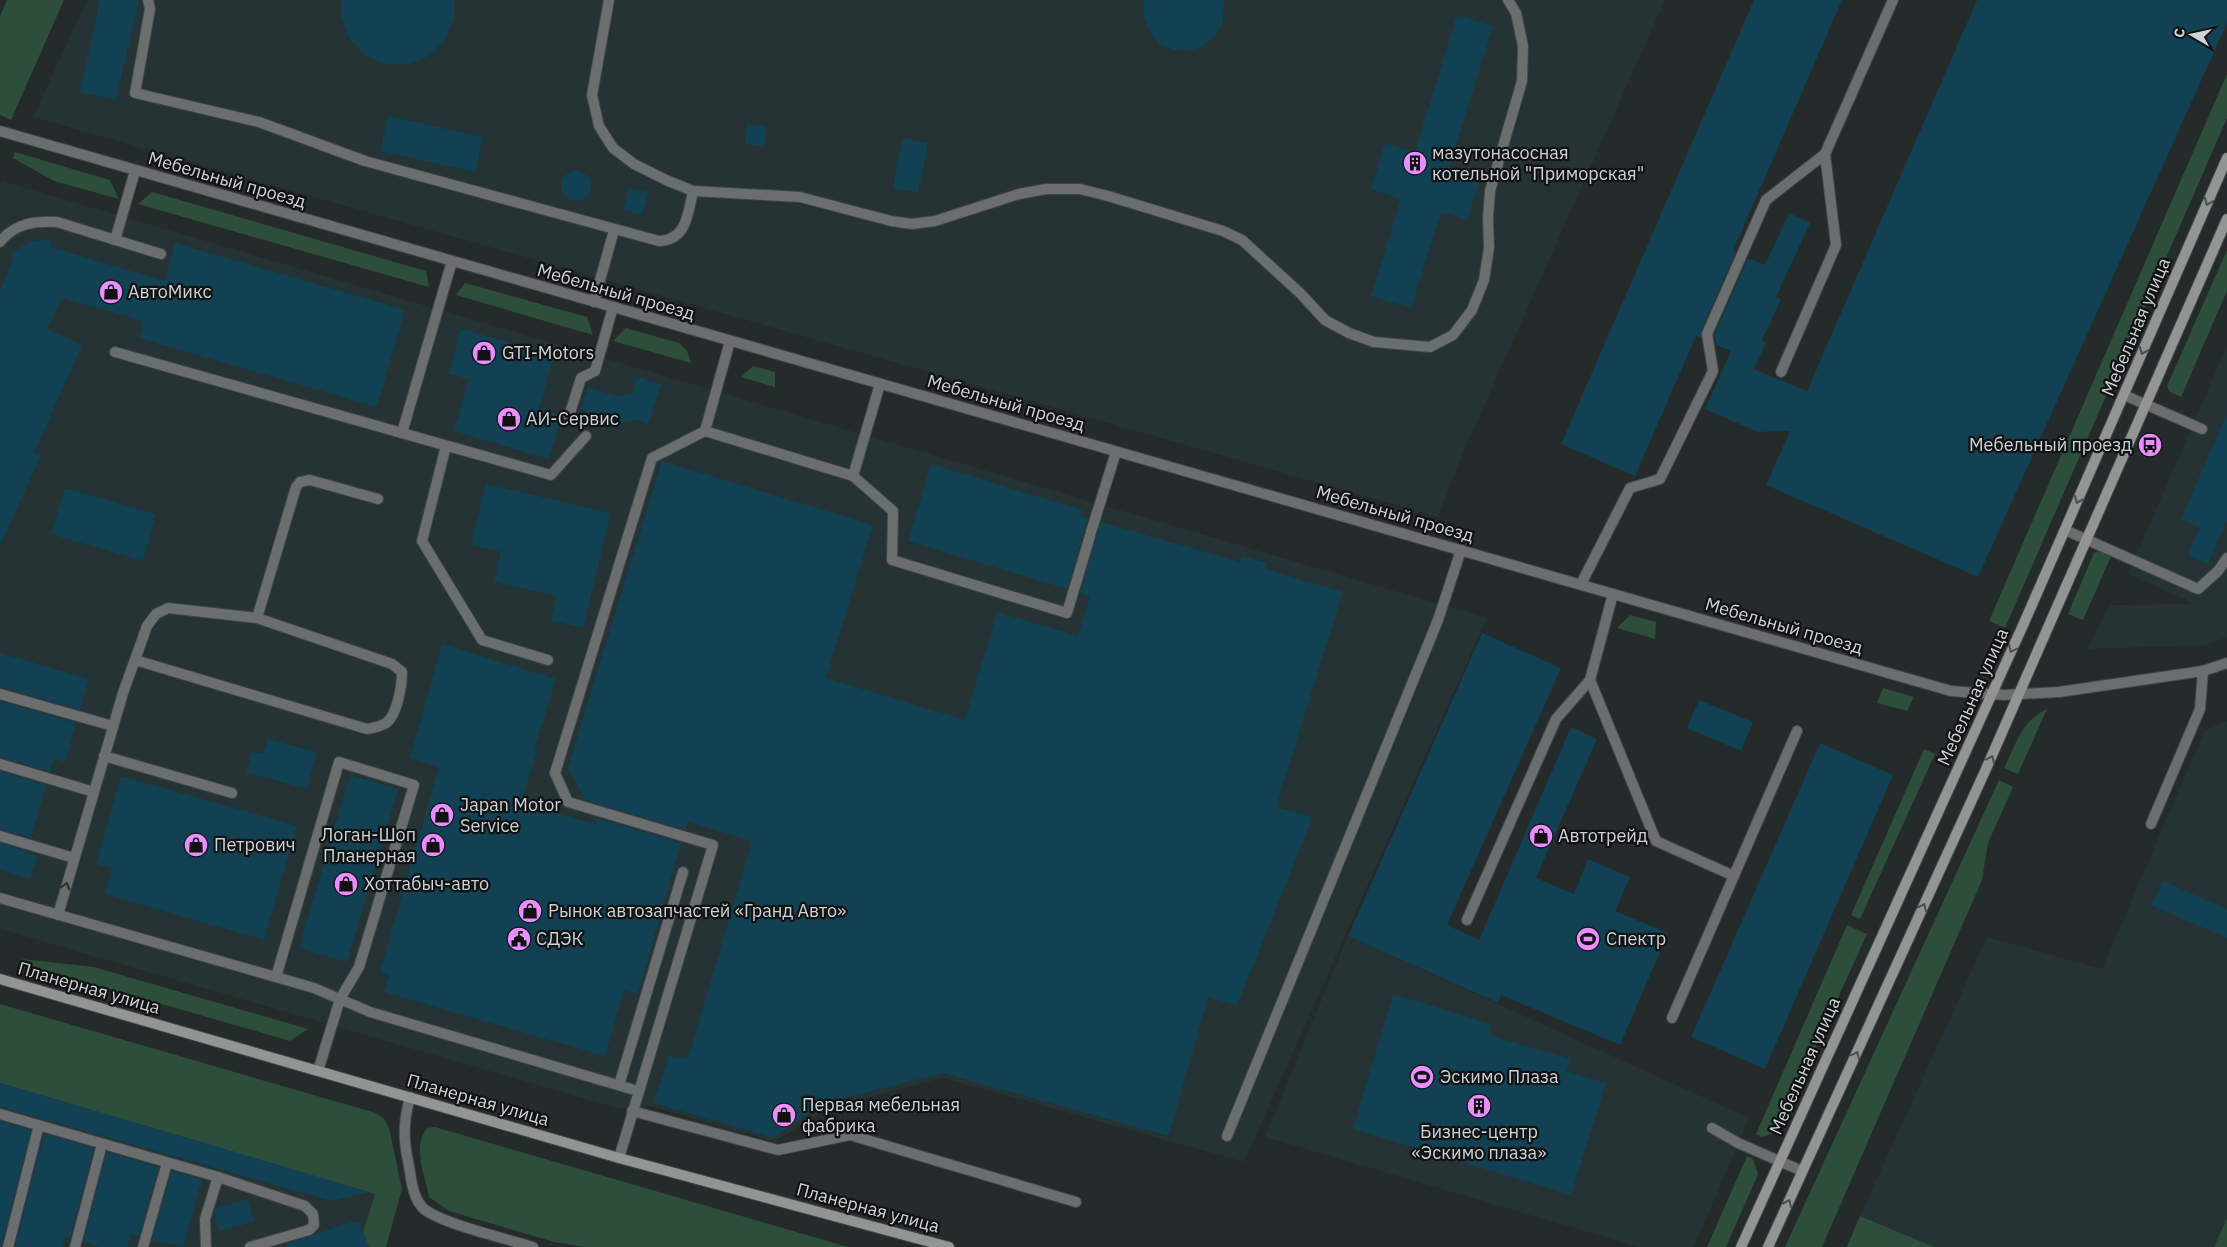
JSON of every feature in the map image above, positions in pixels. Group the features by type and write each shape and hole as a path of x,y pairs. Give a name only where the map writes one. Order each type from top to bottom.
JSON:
{"street":[{"path":"148,0 150,9 135,93 259,122 365,161 658,241 669,241 679,234 685,222 693,191"},
{"path":"609,0 592,95 599,126 613,148 634,164 666,180 693,191 800,197 891,221 912,224 935,221 1019,194 1046,189 1080,189 1223,231 1242,240 1301,294 1325,320 1348,334 1374,342 1430,348 1453,335 1472,310 1484,280 1489,248 1488,218 1490,191 1522,81 1523,46 1516,13 1508,0"},
{"path":"1581,584 1630,488 1660,479 1713,371 1707,334 1766,200 1825,154 1893,0"},
{"name":"Мебельный проезд","path":"0,131 1951,691 2004,695 2059,692 2203,671 2227,663"},
{"path":"1780,372 1836,245 1825,154"},
{"name":"Мебельная улица","path":"1741,1247 1992,694 2227,158"},
{"path":"115,240 135,171"},
{"path":"1768,1247 2019,694 2227,219"},
{"path":"0,242 7,234 24,224 40,221 57,222 161,254"},
{"path":"594,302 614,230"},
{"path":"402,433 452,261"},
{"path":"569,416 581,378 595,371 613,307"},
{"path":"705,431 730,341"},
{"path":"115,352 551,476 586,436"},
{"path":"853,476 880,384"},
{"path":"2124,395 2202,429"},
{"path":"619,1158 713,845 568,802 555,773 652,458 705,431 853,476 893,511 892,560 1066,613 1116,452"},
{"path":"446,446 422,541 482,640 548,660"},
{"path":"257,618 296,486 300,482 310,480 378,499"},
{"path":"2065,530 2198,589 2218,571 2227,558"},
{"path":"1227,1136 1438,620 1461,550"},
{"path":"1466,920 1556,719 1590,680 1613,594"},
{"path":"58,915 113,726 135,660 147,626 156,614 168,608 257,618 392,664 402,672 402,683 393,714 387,723 367,729 135,660"},
{"path":"2151,824 2200,709 2203,671"},
{"path":"1590,680 1656,841 1734,876"},
{"path":"0,694 113,726"},
{"path":"1672,1018 1797,732"},
{"path":"104,756 232,793"},
{"path":"276,977 339,762 414,785 359,967 340,999 318,1071"},
{"path":"0,764 94,792"},
{"path":"0,836 74,858"},
{"path":"619,1085 683,872"},
{"path":"0,898 314,988 370,1012 638,1091"},
{"name":"Планерная улица","path":"0,979 619,1158 949,1247"},
{"path":"410,1097 404,1121 404,1144 414,1193 423,1208 441,1218 533,1247"},
{"path":"632,1111 778,1150 850,1135 1076,1202"},
{"path":"0,1114 218,1177 305,1206 313,1214 314,1225 309,1230 250,1247"},
{"path":"8,1247 39,1125"},
{"path":"1712,1128 1802,1171"},
{"path":"74,1247 102,1144"},
{"path":"143,1247 168,1163"},
{"path":"206,1247 205,1219 218,1177"}],"shaded area":[{"path":"87,0 1665,0 1463,453 1438,517 33,117"},
{"path":"2,181 1487,618 1244,1162 943,1078 828,1108 774,1142 650,1106 620,1109 0,929 0,185"},
{"path":"2227,346 2227,637 2207,645 2088,649 2110,605 2195,604 2128,574"},
{"path":"2227,721 2227,1218 2214,1247 1934,1247 1860,1216 1987,937 2102,969 2205,730"},
{"path":"1348,936 1749,1118 1694,1247 1639,1247 1265,1137"},
{"path":"0,1083 375,1194 363,1232 368,1245 361,1247 0,1247"}],"green space":[{"path":"7,0 64,0 11,120 0,115 0,16"},
{"path":"2227,74 2227,118 2005,628 1989,621"},
{"path":"15,152 110,180 119,199 54,181 13,158"},
{"path":"152,192 426,271 429,287 138,204"},
{"path":"2227,250 2227,291 2181,397 2170,392 2167,386"},
{"path":"465,283 587,317 593,335 456,295"},
{"path":"626,328 679,343 687,351 691,363 613,341"},
{"path":"753,366 775,372 775,387 741,377"},
{"path":"2104,548 2113,552 2083,620 2068,614 2094,553"},
{"path":"1630,615 1656,622 1655,639 1617,628"},
{"path":"1883,688 1914,697 1907,711 1877,703"},
{"path":"2047,709 2018,774 2004,768 2025,727 2038,714"},
{"path":"1924,749 1935,754 1860,919 1851,915"},
{"path":"1999,780 2013,787 1988,843 1982,880 1822,1247 1785,1247"},
{"path":"1847,925 1867,934 1777,1132 1762,1137 1756,1134"},
{"path":"21,959 94,967 308,1029 290,1041 20,963"},
{"path":"0,1004 376,1113 384,1119 389,1128 402,1189 386,1247 361,1247 368,1245 363,1232 375,1194 0,1083"},
{"path":"435,1127 848,1247 584,1247 554,1242 449,1211 429,1197 421,1162 420,1144 427,1128"},
{"path":"1747,1156 1753,1159 1758,1174 1726,1247 1707,1247"},
{"path":"1860,1216 1934,1247 1847,1247"},
{"path":"2227,1218 2227,1247 2214,1247"}],"building":[{"path":"100,0 139,0 116,100 80,92"},
{"path":"341,0 454,0 454,19 445,40 429,56 408,64 386,64 365,55 350,39 341,18"},
{"path":"1144,0 1224,0 1223,20 1217,34 1205,45 1190,51 1175,50 1160,44 1150,32 1144,18"},
{"path":"1754,0 1842,0 1733,251 1736,252 1701,331 1701,338 1696,336 1635,476 1561,444"},
{"path":"1977,0 2227,0 2227,23 1978,577 1766,485 1790,431 1758,432 1705,409 1731,351 1716,345 1714,335 1748,258 1765,265 1789,213 1810,223 1776,297 1781,299 1762,341 1766,343 1754,369 1807,391"},
{"name":"мазутонасосная котельной \"Приморская\"","path":"1457,15 1493,26 1447,174 1479,183 1467,220 1441,212 1411,308 1371,296 1401,199 1371,189 1385,143 1415,152"},
{"path":"388,116 483,137 475,172 380,151"},
{"path":"747,124 766,126 764,146 745,144"},
{"path":"903,138 928,143 918,193 893,188"},
{"path":"576,171 587,175 591,186 587,197 576,201 565,197 561,186 565,175"},
{"path":"629,188 648,192 642,215 623,210"},
{"path":"52,241 51,247 164,281 175,243 405,310 377,407 139,338 144,321 62,298 47,329 82,345 34,453 41,456 0,545 0,291 13,259 10,254 29,242"},
{"path":"461,329 554,355 539,408 562,415 549,459 454,431 469,379 449,374"},
{"path":"637,377 661,384 649,424 638,420 622,423 580,409 588,387 619,397 633,393"},
{"path":"2227,414 2227,520 2208,564 2188,555 2200,527 2181,519"},
{"path":"662,461 873,525 826,678 965,720 997,612 1078,636 1090,596 1080,593 1101,522 1240,562 1242,556 1267,563 1265,569 1343,592 1276,807 1313,817 1237,1006 1208,997 1169,1136 943,1073 824,1103 773,1138 654,1103 669,1055 688,1059 752,841 688,822 685,830 585,800 568,767"},
{"path":"931,464 1082,510 1080,516 1088,518 1067,589 908,541"},
{"path":"486,484 611,513 583,628 551,620 557,596 494,582 501,552 471,545"},
{"path":"65,488 156,514 143,561 51,534"},
{"path":"1482,633 1561,668 1447,925 1479,940 1571,727 1597,739 1536,878 1574,894 1588,859 1630,877 1615,911 1668,933 1620,1045 1501,995 1498,1003 1348,936"},
{"name":"Рынок автозапчастей «Гранд Авто»","path":"442,644 556,679 534,750 537,751 521,803 598,825 593,817 681,843 638,994 624,990 605,1056 384,992 389,975 380,972 439,767 410,758"},
{"path":"0,653 89,679 80,710 0,687"},
{"path":"1699,700 1753,722 1741,751 1687,728"},
{"path":"0,701 76,723 65,762 54,759 50,772 0,757"},
{"path":"268,739 317,752 307,789 246,772 252,751 263,754"},
{"path":"1820,743 1893,775 1765,1069 1691,1037"},
{"path":"0,771 46,785 31,838 0,829"},
{"path":"350,775 398,789 347,962 299,948"},
{"name":"Петрович","path":"121,776 297,826 264,940 105,894 112,868 96,864"},
{"path":"0,843 37,856 30,879 0,870"},
{"path":"2163,881 2227,909 2227,938 2151,905"},
{"name":"Бизнес-центр «Эскимо плаза»","path":"1393,994 1492,1024 1489,1035 1570,1059 1566,1071 1606,1083 1571,1195 1353,1129"},
{"path":"0,1083 369,1192 332,1201 0,1107"},
{"path":"0,1121 31,1130 1,1247 0,1247"},
{"path":"44,1134 94,1148 70,1238 65,1237 63,1247 15,1247"},
{"path":"107,1152 159,1167 139,1236 131,1234 127,1247 99,1247 83,1242"},
{"path":"172,1171 202,1180 183,1247 152,1240"},
{"path":"248,1199 254,1222 219,1231 214,1212 216,1208"},
{"path":"352,1222 359,1222 369,1247 287,1247 286,1244"}],"place":[{"name":"мазутонасосная котельной \"Приморская\"","path":"1415,163"},
{"name":"АвтоМикс","path":"111,292"},
{"name":"GTI-Motors","path":"484,353"},
{"name":"АИ-Сервис","path":"509,419"},
{"name":"Мебельный проезд","path":"2150,445"},
{"name":"Japan Motor Service","path":"442,815"},
{"name":"Автотрейд","path":"1541,836"},
{"name":"Петрович","path":"196,845"},
{"name":"Логан-Шоп Планерная","path":"433,845"},
{"name":"Хоттабыч-авто","path":"346,884"},
{"name":"Рынок автозапчастей «Гранд Авто»","path":"530,911"},
{"name":"СДЭК","path":"519,939"},
{"name":"Спектр","path":"1588,939"},
{"name":"Эскимо Плаза","path":"1422,1077"},
{"name":"Бизнес-центр «Эскимо плаза»","path":"1479,1106"},
{"name":"Первая мебельная фабрика","path":"784,1115"}]}
